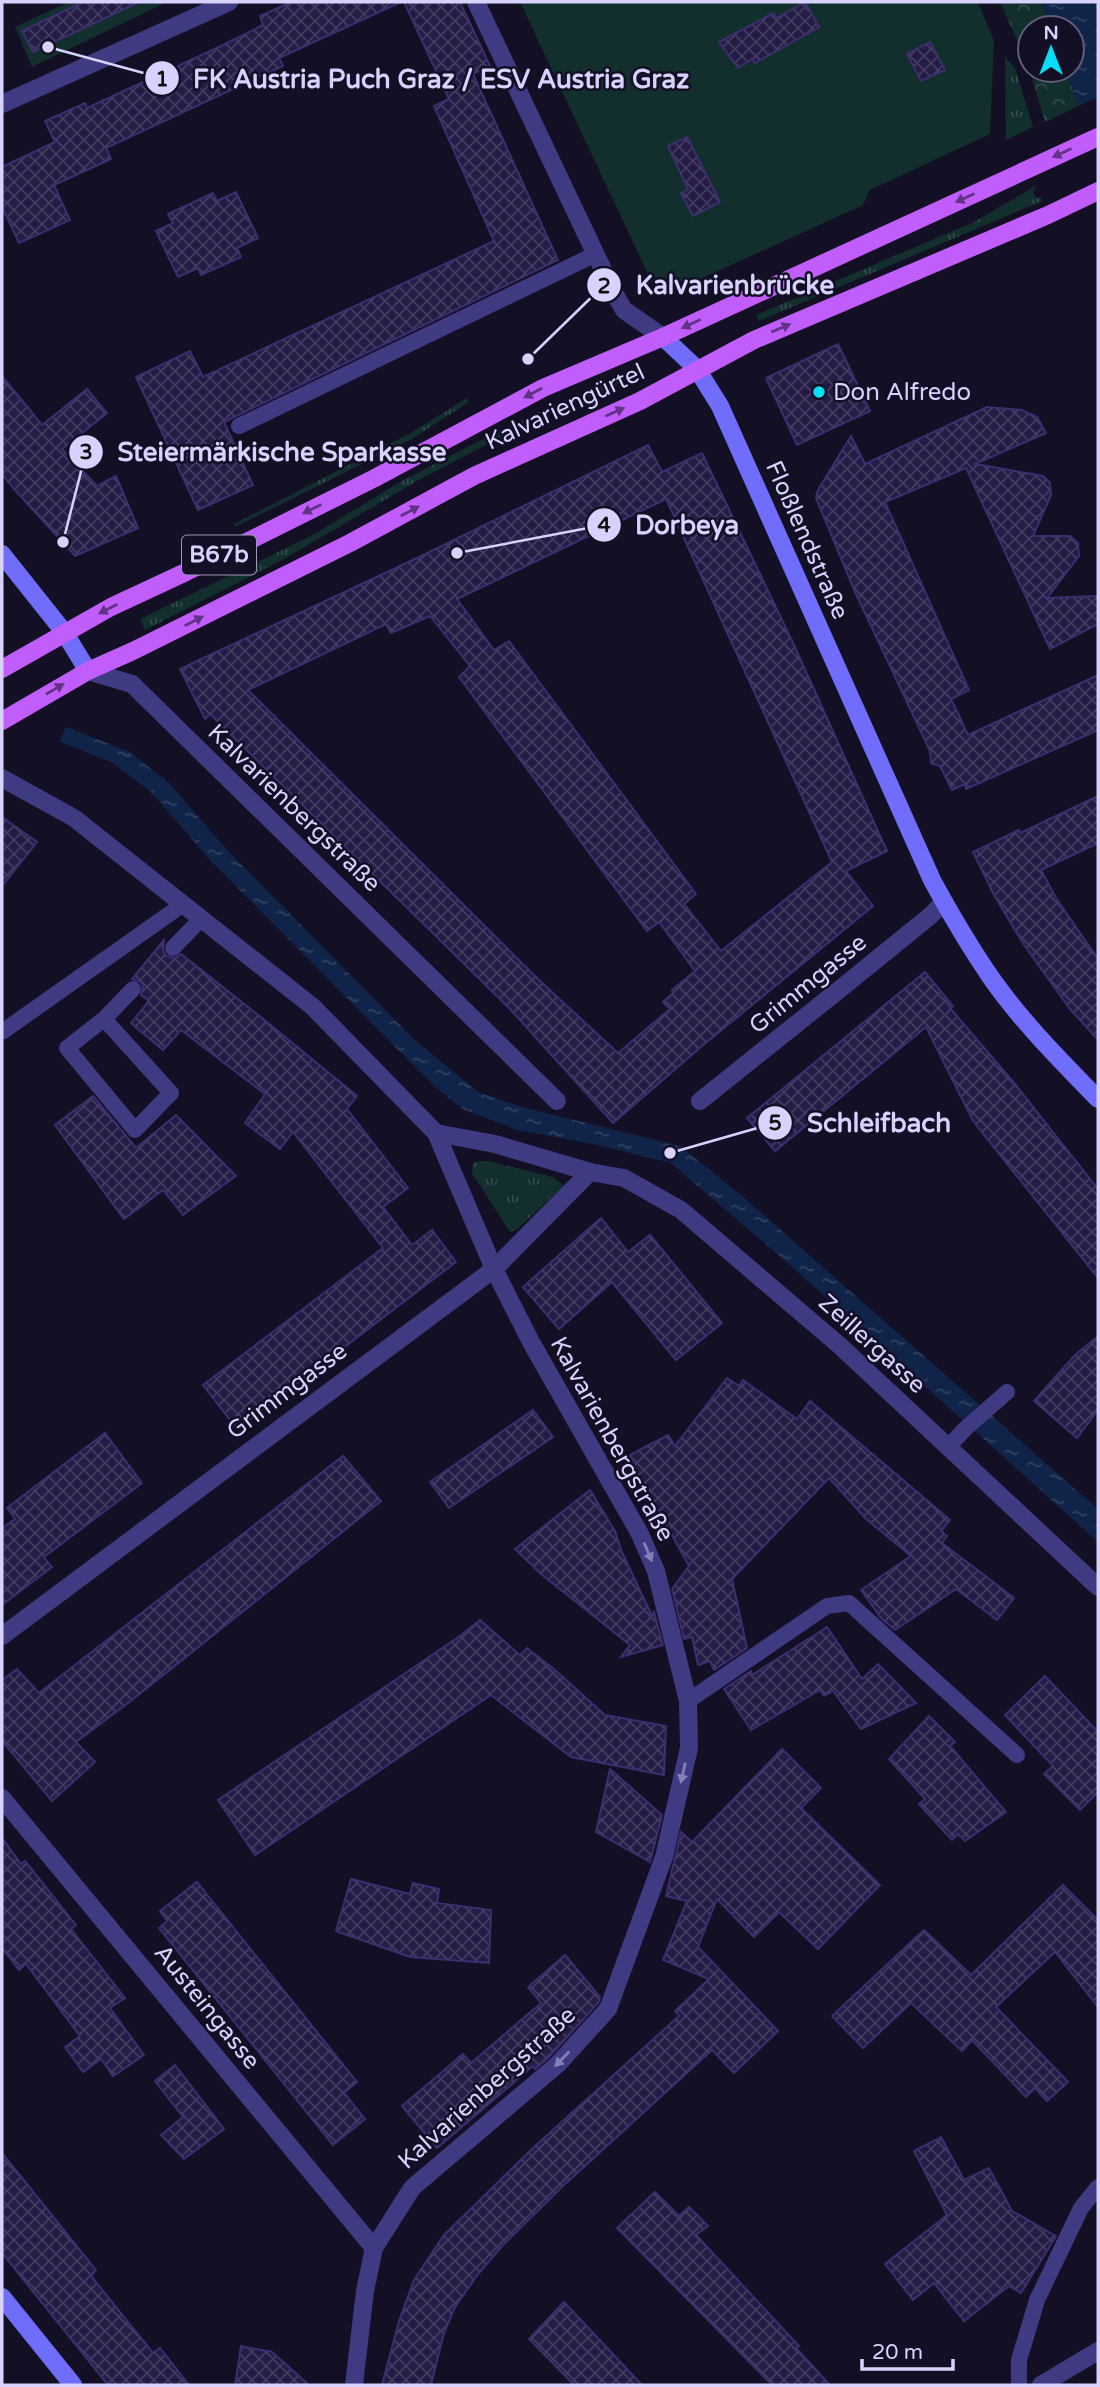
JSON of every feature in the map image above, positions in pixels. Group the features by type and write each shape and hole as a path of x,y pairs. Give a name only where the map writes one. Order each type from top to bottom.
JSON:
{"main road":[{"name":"Kalvariengürtel","path":"2,669 111,607 373,479 543,388 663,337 1098,137"},
{"name":"Kalvariengürtel","path":"2,721 88,671 350,543 474,476 640,401 754,340 1048,215 1098,191"},
{"name":"Floßlendstraße","path":"663,337 697,369 720,406 924,863 944,902 995,984 1052,1051 1098,1099"},
{"path":"2,554 64,632 88,671"},
{"path":"2,2297 72,2385"}],"street":[{"path":"2,104 229,2"},
{"name":"Floßlendstraße","path":"476,2 624,310 663,337"},
{"name":"Kalvarienbergstraße","path":"88,671 132,684 557,1101"},
{"name":"Kalvarienbergstraße","path":"2,778 74,818 313,1007 436,1133 494,1269 531,1342 640,1534 656,1571 688,1701 689,1748 664,1857 608,2009 558,2064 412,2188 374,2248 365,2291 354,2385"},
{"name":"Grimmgasse","path":"700,1101 944,902"},
{"path":"436,1133 495,1144 590,1171"},
{"name":"Grimmgasse","path":"2,1636 494,1269 590,1171"},
{"name":"Zeillergasse","path":"590,1171 624,1178 681,1210 839,1345 1098,1587"},
{"name":"Austeingasse","path":"2,1798 374,2248"},
{"path":"1041,2385 1098,2351"}],"lane":[{"path":"239,426 596,254"},
{"path":"2,1032 182,905"},
{"path":"173,948 200,920"},
{"path":"104,1019 171,1093 135,1130 67,1048 104,1019 133,989"},
{"path":"948,1447 1007,1392"},
{"path":"688,1701 827,1606 849,1603 1017,1755"},
{"path":"1019,2385 1019,2360 1037,2300 1081,2208 1098,2187"}],"green space":[{"path":"69,2 167,2 32,67 15,27"},
{"path":"520,2 978,2 994,41 990,134 870,190 863,205 698,280 656,291"},
{"path":"1000,2 1041,2 1046,14 1016,14 1016,38"},
{"path":"1005,57 1015,68 1016,84 1020,84 1033,127 1006,140"},
{"path":"1034,84 1071,84 1079,106 1045,122"},
{"path":"1037,185 1033,192 1036,198 1041,197 1042,201 759,321 756,315 976,221"},
{"path":"617,377 620,383 503,436 417,481 286,558 145,630 140,619 311,536 402,481 502,429"},
{"path":"467,398 469,402 410,440 235,527 234,524 409,434"},
{"path":"479,1161 553,1177 564,1186 516,1230 510,1232 472,1173 473,1164"}],"water":[{"path":"1041,2 1098,2 1098,162 1071,84 1086,84 1086,14 1046,14"},
{"path":"66,727 130,752 170,784 228,851 415,1040 478,1092 522,1107 680,1146 742,1196 1098,1509 1098,1542 791,1266 671,1163 593,1144 517,1130 463,1109 435,1087 211,861 151,792 113,763 59,741"}],"pier":[{"path":"1098,97 1098,155 1093,157 1076,107"}],"building":[{"path":"83,2 139,2 33,52 22,31"},
{"path":"291,2 401,2 279,58 283,66 106,148 111,159 54,185 70,220 19,243 2,207 2,167 55,142 45,121 85,103 87,108 223,45 263,25 260,16"},
{"path":"404,2 460,2 490,66 473,74 558,260 224,422 253,485 198,510 136,377 190,351 203,377 494,241 434,106 449,99"},
{"path":"805,2 819,27 755,63 752,59 738,68 719,42 773,13 777,18"},
{"path":"930,42 945,70 921,81 907,54"},
{"path":"687,137 720,202 693,216 681,193 688,189 668,146"},
{"path":"236,192 258,238 237,248 241,257 201,275 198,268 178,277 156,231 173,223 168,214 213,193 217,201"},
{"path":"838,344 870,411 797,445 766,378"},
{"path":"2,376 42,425 87,389 107,413 62,449 97,486 116,476 138,528 75,556 14,489 2,474"},
{"path":"987,407 1022,410 1037,417 1046,433 975,464 1043,476 1050,483 1051,495 1033,536 1070,536 1078,543 1079,556 1047,598 1098,596 1098,624 1050,649 966,468 885,502 969,690 951,699 968,735 1098,675 1098,730 966,789 965,784 952,790 940,766 931,763 930,751 855,592 816,498 818,490 851,436 865,464"},
{"path":"648,445 662,472 702,453 794,645 887,851 846,871 873,906 613,1123 510,1009 210,714 205,719 180,669 417,558","holes":["666,499 832,862 721,951 684,904 696,894 509,641 494,650 457,599","430,616 470,666 459,677 647,931 659,922 695,971 672,990 673,993 663,1002 670,1009 618,1053 539,980 248,690 386,624 391,633"]},
{"path":"1098,796 1098,843 1041,870 1056,898 1098,959 1098,1040 1070,1009 1024,945 994,895 973,852"},
{"path":"2,817 37,842 2,886"},
{"path":"164,940 163,950 166,956 175,958 181,954 357,1096 347,1109 408,1188 383,1207 412,1245 432,1230 456,1262 237,1429 203,1385 383,1248 293,1132 280,1149 245,1123 265,1094 181,1030 163,1050 131,1023 149,1001 141,995 141,982 132,979"},
{"path":"925,972 953,1006 950,1008 1015,1084 1098,1189 1098,1278 973,1121 926,1027 775,1151 747,1118"},
{"path":"93,1096 136,1148 176,1115 236,1176 183,1215 163,1190 124,1219 55,1125"},
{"path":"601,1218 628,1252 650,1235 722,1323 676,1360 612,1282 559,1329 523,1287"},
{"path":"1098,1336 1098,1410 1077,1438 1034,1401 1075,1355"},
{"path":"727,1378 739,1386 743,1380 797,1419 810,1401 950,1520 941,1531 947,1536 942,1543 1014,1598 997,1620 956,1589 895,1630 881,1618 861,1590 911,1556 866,1519 829,1478 732,1579 747,1648 714,1670 710,1661 698,1665 692,1637 684,1639 672,1589 689,1566 628,1456 668,1435 675,1446"},
{"path":"533,1410 553,1437 449,1508 430,1482"},
{"path":"105,1433 142,1483 44,1557 52,1567 2,1605 2,1528 15,1519 7,1508"},
{"path":"343,1456 381,1501 76,1742 95,1762 52,1801 2,1741 2,1680 17,1669 39,1693"},
{"path":"590,1490 615,1531 652,1616 654,1612 663,1645 621,1657 630,1645 541,1574 515,1549"},
{"path":"480,1620 520,1655 527,1648 605,1715 666,1726 664,1775 571,1757 491,1695 255,1855 218,1800"},
{"path":"827,1627 862,1679 878,1664 916,1703 861,1729 833,1691 824,1696 820,1690 751,1730 724,1689 751,1671 752,1675"},
{"path":"1045,1676 1098,1732 1098,1792 1080,1810 1044,1774 1053,1766 1005,1715"},
{"path":"929,1716 955,1742 950,1746 1006,1812 965,1841 958,1834 952,1840 919,1804 925,1799 889,1759"},
{"path":"782,1749 821,1788 801,1808 880,1885 818,1949 779,1912 754,1937 717,1899 698,1947 778,2031 734,2073 712,2050 563,2186 503,2245 455,2307 444,2333 431,2385 382,2385 399,2321 414,2280 444,2235 534,2147 679,2016 675,2011 709,1979 663,1960 687,1901 666,1896 681,1832 692,1842"},
{"path":"610,1769 662,1815 650,1862 596,1832"},
{"path":"2,1838 21,1864 25,1861 76,1925 71,1929 125,1998 110,2008 144,2055 113,2076 101,2059 83,2072 65,2047 80,2036 26,1964 19,1970 2,1948"},
{"path":"351,1879 410,1894 413,1883 439,1889 437,1903 491,1910 489,1963 410,1957 336,1931"},
{"path":"197,1882 357,2082 344,2093 365,2119 333,2145 159,1928 167,1921 160,1911"},
{"path":"1063,1885 1098,1920 1098,2007 1055,1952 996,2007 1068,2082 1047,2101 1035,2088 1026,2097 972,2040 962,2051 911,2003 863,2048 832,2016 924,1930 971,1975"},
{"path":"565,1955 600,1997 598,2003 550,2056 535,2069 533,2066 437,2148 402,2106 463,2054 471,2063 541,2003 528,1987"},
{"path":"175,2065 224,2129 184,2159 161,2135 183,2117 155,2081"},
{"path":"941,2137 964,2180 989,2168 1012,2211 1056,2236 1021,2293 1009,2286 964,2321 934,2283 913,2300 885,2264 947,2215 914,2151"},
{"path":"2,2153 96,2270 91,2276 153,2353 160,2348 189,2385 108,2385 2,2253"},
{"path":"655,2192 679,2216 689,2207 708,2226 696,2235 799,2346 796,2348 830,2385 772,2385 617,2228"},
{"path":"564,2302 642,2385 574,2385 529,2339"},
{"path":"241,2346 272,2352 309,2385 235,2385"}],"place":[{"name":"FK Austria Puch Graz / ESV Austria Graz","path":"48,47"},
{"name":"Kalvarienbrücke","path":"528,359"},
{"name":"Don Alfredo","path":"819,392"},
{"name":"Steiermärkische Sparkasse","path":"63,542"},
{"name":"Dorbeya","path":"457,553"},
{"name":"Schleifbach","path":"670,1153"}]}
